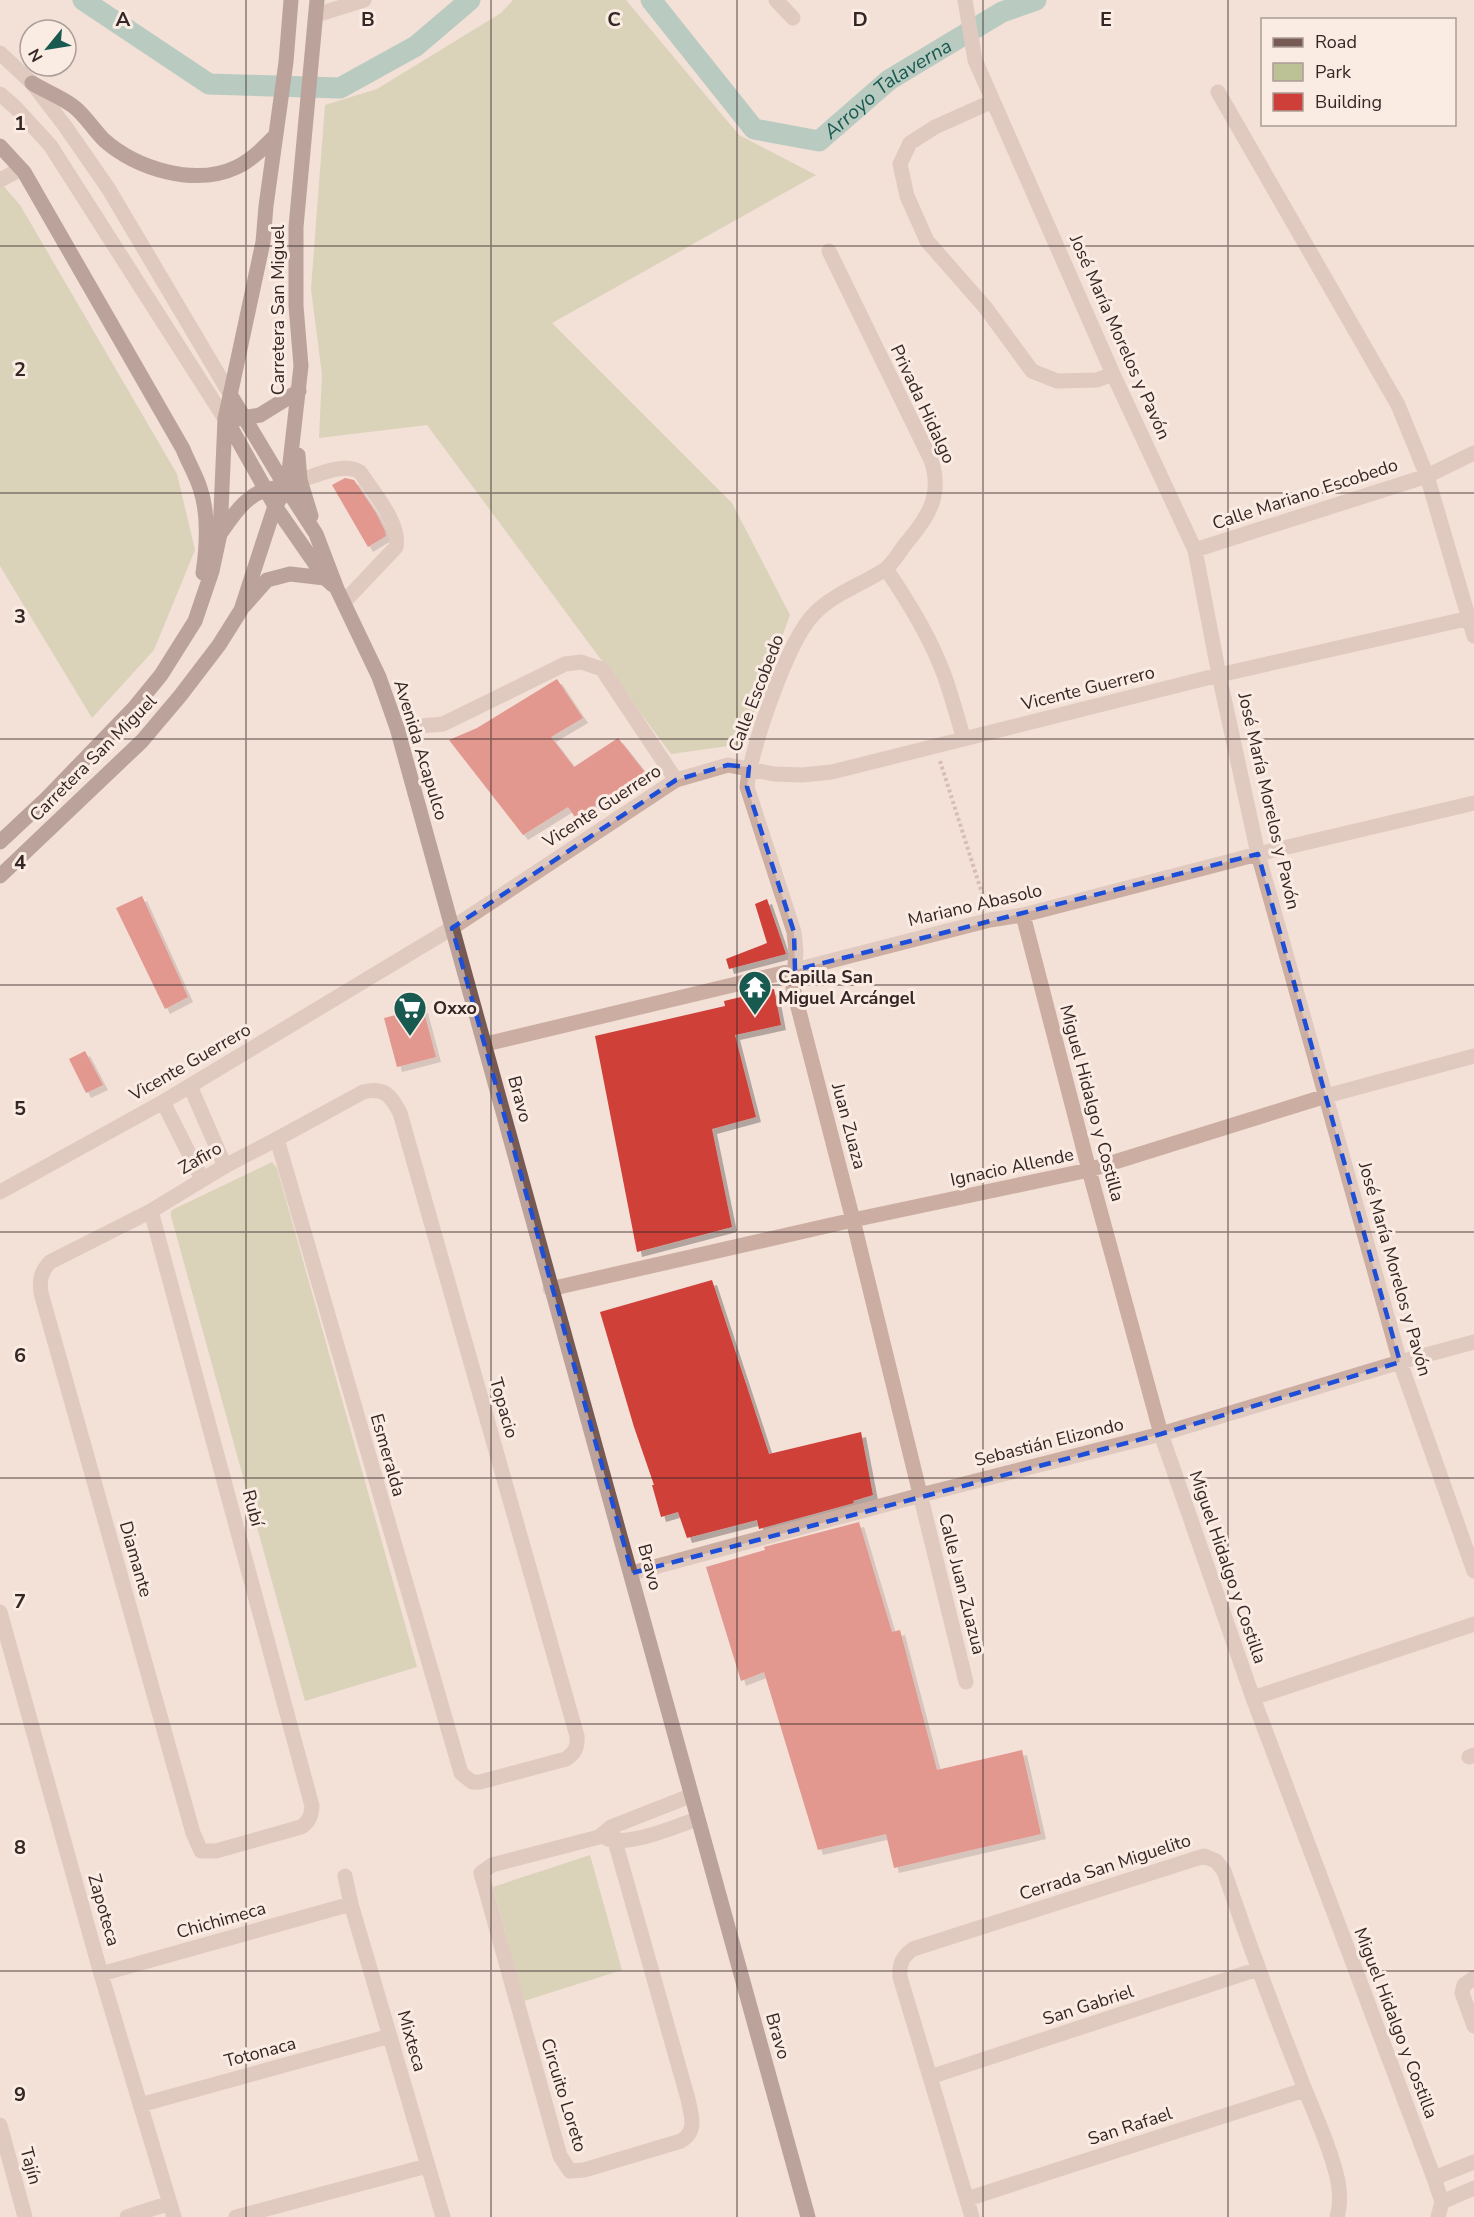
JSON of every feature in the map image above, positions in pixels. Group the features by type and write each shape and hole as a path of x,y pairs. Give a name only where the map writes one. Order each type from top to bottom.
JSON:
{"main road":[{"name":"Carretera San Miguel","path":"0,842 47,798 134,708 161,675 195,621 213,571 220,534 225,419 263,242 288,39 289,1"},
{"name":"Carretera San Miguel","path":"0,876 142,741 219,645 240,610 274,506 287,489 301,366 296,306 296,227 316,8"},
{"path":"32,83 73,106 105,140 134,160 163,171 193,176 217,174 236,168 254,157 276,135"},
{"path":"0,146 21,169 183,449 201,488 205,516 205,559 195,621"},
{"path":"225,419 244,419 260,415 299,391"},
{"name":"Avenida Acapulco","path":"230,394 316,534 340,596 379,677 397,728 452,928"},
{"name":"Avenida Acapulco","path":"225,419 266,488 274,506 340,596"},
{"path":"295,427 300,480 316,534"},
{"path":"220,534 237,509 266,488 287,489"},
{"path":"240,610 267,580 290,574 325,578"},
{"name":"Bravo","path":"452,928 486,1044 550,1289 632,1574 690,1796 808,2217"}],"street":[{"path":"316,8 364,0"},
{"path":"776,0 793,18"},
{"name":"José María Morelos y Pavón","path":"965,0 975,60 1113,374 1195,550 1219,675 1258,854 1400,1362 1474,1571"},
{"path":"0,53 32,83 108,188 230,394"},
{"path":"1218,92 1398,405 1427,476 1471,618 1474,636"},
{"path":"0,94 50,145 225,419"},
{"path":"993,101 935,127 910,143 900,164 907,196 927,241 985,307 1032,371 1057,381 1097,380 1113,374"},
{"path":"0,180 21,169"},
{"name":"Privada Hidalgo","path":"829,251 936,474 936,487 927,516 886,569"},
{"name":"Calle Mariano Escobedo","path":"1195,550 1427,476 1474,453"},
{"path":"300,480 342,468 353,468 360,472 395,527 398,538 396,547 340,596"},
{"path":"886,569 902,592 935,653 964,739"},
{"name":"Calle Escobedo","path":"749,767 785,663 798,636 813,614 836,597 886,569"},
{"name":"Vicente Guerrero","path":"0,1192 163,1102 452,928 676,780 728,765 749,767 774,774 832,772 1219,675 1471,618"},
{"path":"397,728 443,724 565,664 581,662 602,669 676,780"},
{"name":"Juan Zuaza","path":"749,767 747,787 794,932 796,952 793,988 921,1495"},
{"name":"Mariano Abasolo","path":"486,1044 795,970 990,920 1023,915 1258,854 1474,803"},
{"name":"Miguel Hidalgo y Costilla","path":"1023,915 1161,1434 1253,1698 1434,2178 1440,2209"},
{"name":"Ignacio Allende","path":"550,1289 853,1220 1089,1170 1326,1096 1474,1056"},
{"path":"190,1086 225,1166"},
{"name":"Zafiro","path":"41,1275 50,1262 151,1211 225,1166 363,1092 375,1089 386,1093"},
{"name":"Topacio","path":"386,1093 400,1113 578,1744 576,1751 566,1759 480,1782 467,1779"},
{"path":"163,1102 202,1179"},
{"name":"Esmeralda","path":"277,1139 458,1763 461,1773 467,1779"},
{"name":"Rubí","path":"151,1211 312,1806 312,1816 308,1822 294,1829 216,1851 201,1851"},
{"name":"Diamante","path":"41,1275 39,1283 41,1293 195,1840 201,1851"},
{"name":"Sebastián Elizondo","path":"632,1574 921,1495 1161,1434 1474,1342"},
{"name":"Calle Juan Zuazua","path":"921,1495 966,1682"},
{"name":"Zapoteca","path":"0,1612 6,1659 172,2210"},
{"path":"1253,1698 1474,1624"},
{"path":"609,1835 690,1796"},
{"path":"609,1835 635,1838 697,1819"},
{"name":"Circuito Loreto","path":"609,1835 688,2099 692,2129 681,2141 584,2170 570,2171 560,2156 480,1876 482,1870 492,1865 609,1835"},
{"name":"Cerrada San Miguelito","path":"972,2217 900,1977 899,1967 902,1960 913,1949 1204,1856 1216,1860 1224,1871 1304,2090 1322,2127 1338,2181 1340,2199 1334,2216"},
{"name":"Mixteca","path":"345,1876 351,1904 443,2217"},
{"name":"Chichimeca","path":"101,1974 351,1904"},
{"name":"San Gabriel","path":"930,2077 1258,1969"},
{"path":"1474,1978 1464,1985 1462,1993 1474,2026"},
{"name":"Totonaca","path":"140,2105 390,2036"},
{"name":"San Rafael","path":"968,2199 1304,2090"},
{"name":"Tajín","path":"0,2125 25,2217"},
{"path":"1434,2178 1474,2162"},
{"path":"236,2217 427,2166"},
{"path":"1440,2209 1474,2188"},
{"path":"127,2217 172,2210"}],"path":[{"path":"935,746 990,920"}],"highlighted area":[{"path":"728,765 749,767 747,787 794,932 795,970 1258,854 1400,1362 1161,1434 632,1573 452,928 676,780"}],"green space":[{"path":"513,0 626,0 739,135 816,175 552,323 732,503 790,615 743,744 671,754 427,425 319,438 322,375 311,289 325,105 377,89 501,13"},
{"path":"0,182 20,205 177,474 195,550 154,650 92,718 0,566"},
{"path":"272,1162 277,1168 417,1667 305,1701 171,1216 171,1211 174,1209"},
{"path":"590,1855 622,1970 524,2001 493,1887"}],"building":[{"path":"345,478 354,480 385,531 386,536 368,547 332,485"},
{"path":"557,679 583,718 551,737 574,767 618,738 648,776 575,817 568,807 523,835 449,740 477,728"},
{"path":"142,896 188,997 165,1009 116,908"},
{"path":"767,899 786,954 729,969 726,959 767,943 755,904"},
{"path":"774,989 781,1025 735,1035 756,1117 712,1129 732,1227 637,1252 595,1036 725,1006 724,1001"},
{"name":"Oxxo","path":"423,1008 436,1057 397,1067 384,1018"},
{"path":"85,1051 103,1085 86,1093 69,1059"},
{"path":"712,1280 769,1454 861,1432 873,1495 853,1501 854,1503 759,1529 757,1520 687,1538 678,1512 661,1517 652,1485 654,1485 634,1427 600,1312"},
{"path":"859,1522 892,1632 900,1630 937,1770 1022,1750 1041,1834 894,1868 886,1834 818,1850 764,1672 741,1681 706,1567 765,1550 764,1547"}],"waterway":[{"name":"Arroyo Talaverna","path":"83,0 209,84 340,88 416,46 470,0"},
{"name":"Arroyo Talaverna","path":"651,0 754,129 819,141 889,80 1002,12 1036,0"}],"place":[{"name":"Capilla San Miguel Arcángel","path":"755,1016"},
{"name":"Oxxo","path":"410,1037"}]}
